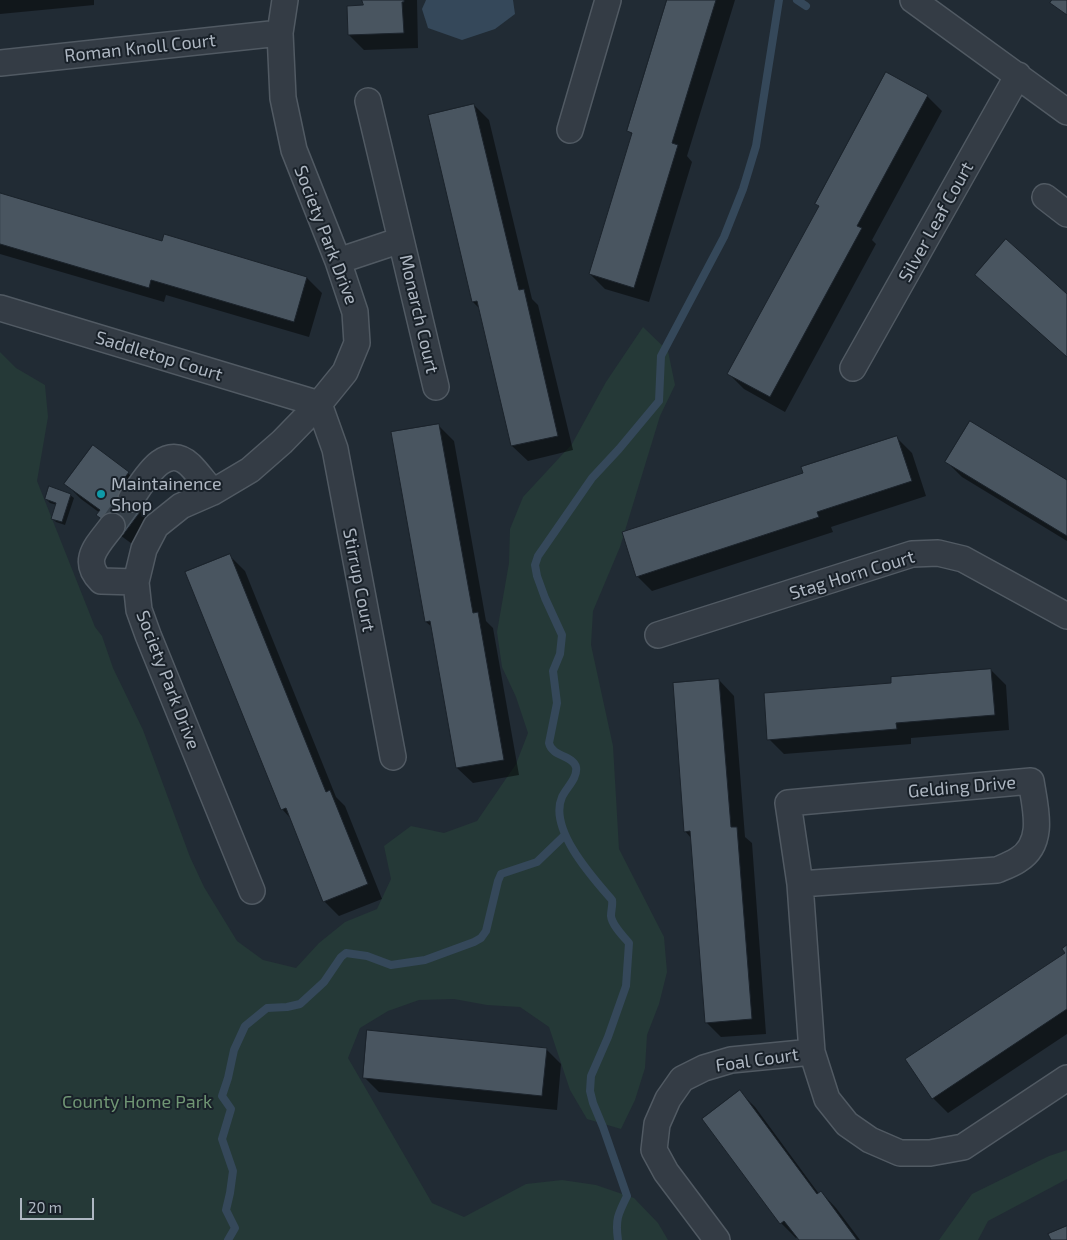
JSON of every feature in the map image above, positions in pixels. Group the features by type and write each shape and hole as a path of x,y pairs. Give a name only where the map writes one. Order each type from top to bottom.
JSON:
{"street":[{"name":"Society Park Drive","path":"252,891 148,634 139,610 136,582 144,549 156,526 181,506 213,492 250,470 282,442 319,404 345,372 357,343 355,312 338,261 294,150 282,98 280,33 285,0"},
{"path":"570,130 608,0"},
{"path":"913,0 1067,112"},
{"name":"Roman Knoll Court","path":"0,63 280,33"},
{"name":"Silver Leaf Court","path":"854,368 1018,75"},
{"name":"Monarch Court","path":"368,101 436,387"},
{"path":"1044,197 1067,214"},
{"name":"Monarch Court","path":"338,261 401,240"},
{"name":"Saddletop Court","path":"0,308 319,404"},
{"name":"Stirrup Court","path":"319,404 335,449 393,757"},
{"path":"131,499 155,466 165,458 176,457 189,464 213,492"},
{"path":"112,526 92,554 90,563 93,573 101,581 136,582"},
{"name":"Stag Horn Court","path":"658,635 912,554 938,553 963,559 1067,616"},
{"name":"Gelding Drive","path":"800,884 997,870 1020,860 1032,845 1038,830 1031,781 788,803 800,884 812,1052 827,1099 847,1124 870,1140 900,1153 930,1153 963,1147 1067,1078"},
{"name":"Foal Court","path":"717,1240 666,1172 654,1150 657,1124 668,1099 682,1079 704,1068 730,1060 812,1052"}],"green space":[{"name":"County Home Park","path":"643,327 668,351 675,385 660,416 620,547 593,611 591,645 613,746 619,849 664,937 667,972 659,1004 647,1035 645,1068 635,1100 621,1129 587,1119 570,1090 549,1027 520,1007 487,1005 454,999 419,1000 388,1011 360,1028 348,1058 432,1203 464,1217 526,1184 562,1180 596,1185 634,1198 658,1223 668,1240 0,1240 0,352 16,368 45,385 48,417 37,481 95,627 102,636 113,668 143,730 190,857 204,887 237,941 263,960 296,968 319,943 345,922 377,909 391,879 384,846 411,826 444,833 477,821 516,764 528,733 516,697 502,667 497,632 509,563 510,529 523,497 572,444 606,382"},
{"path":"1067,1150 1067,1179 988,1221 978,1240 939,1240 972,1194 1049,1156"}],"water":[{"path":"426,0 513,0 515,14 495,29 462,40 428,28 422,9"}],"building":[{"path":"362,0 404,0 402,2 404,33 348,35 347,6 363,5"},
{"path":"667,0 716,0 672,143 678,145 634,288 589,274 632,133 627,131"},
{"path":"1052,0 1067,0 1067,15 1050,3"},
{"path":"886,72 928,95 857,226 862,228 770,397 727,374 819,206 815,204"},
{"path":"474,104 519,290 524,289 558,436 511,446 477,301 472,302 428,115"},
{"path":"0,193 162,241 164,234 307,277 294,322 151,280 149,288 0,244"},
{"path":"1006,239 1067,294 1067,357 975,275"},
{"path":"970,421 1067,480 1067,536 945,462"},
{"path":"439,424 473,613 478,612 504,760 456,768 430,621 425,622 391,432"},
{"path":"897,436 912,481 817,512 819,517 636,577 622,532 803,473 801,467"},
{"name":"Maintainence Shop","path":"93,445 129,472 117,488 143,508 123,535 96,515 100,510 64,484"},
{"path":"49,486 71,494 62,522 51,519 56,503 45,499"},
{"path":"230,554 326,792 330,790 368,884 323,902 286,808 281,810 185,572"},
{"path":"991,669 995,715 896,723 897,729 767,740 764,693 891,683 891,677"},
{"path":"719,679 731,827 737,827 752,1019 705,1023 690,831 684,832 673,683"},
{"path":"1067,945 1067,1009 932,1099 905,1059 1065,953 1062,949"},
{"path":"367,1030 547,1048 542,1096 363,1078"},
{"path":"740,1090 817,1194 821,1191 857,1240 799,1240 784,1221 780,1224 702,1119"},
{"path":"1067,1226 1067,1240 1051,1240 1048,1234"}],"waterway":[{"path":"618,1240 618,1217 627,1196 590,1091 591,1076 608,1037 626,986 629,943 613,923 611,916 612,900 584,866 561,824 559,810 562,797 574,779 576,767 571,760 554,751 549,743 557,703 553,671 560,654 562,635 545,598 535,565 538,556 592,478 659,401 661,356 724,237 743,189 756,146 779,0"},
{"path":"797,0 806,6"},
{"path":"228,1240 235,1228 226,1210 233,1171 222,1139 231,1109 222,1096 234,1050 245,1026 267,1008 300,1004 324,982 341,957 346,953 367,956 391,965 425,960 481,938 486,931 501,874 537,862 564,836"}],"tunnel":[{"path":"112,526 131,499"}],"place":[{"name":"Maintainence Shop","path":"101,494"}]}
